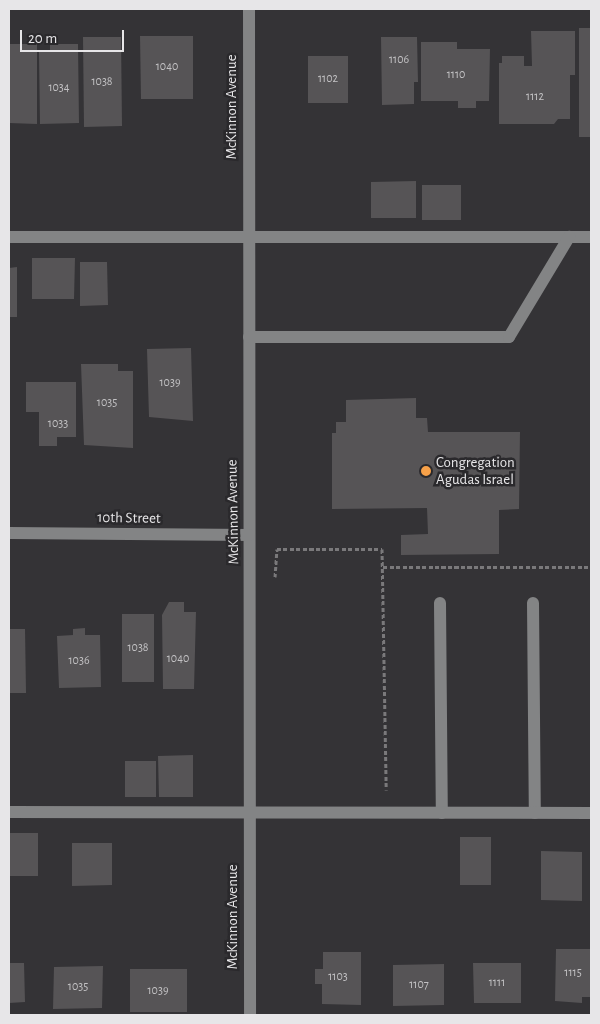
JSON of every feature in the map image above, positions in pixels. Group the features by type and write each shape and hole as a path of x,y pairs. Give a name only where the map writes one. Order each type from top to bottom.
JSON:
{"street":[{"name":"McKinnon Avenue","path":"249,9 250,1015"},
{"path":"9,237 591,238"},
{"path":"249,337 509,337 569,238"},
{"name":"10th Street","path":"9,533 249,535"},
{"path":"440,603 442,813"},
{"path":"533,603 535,813"},
{"path":"9,812 591,813"}],"path":[{"path":"250,575 277,578 277,549 382,549 386,813"},
{"path":"383,567 591,567"}],"building":[{"path":"579,28 591,28 591,137 579,137"},
{"path":"531,31 575,31 575,75 570,75 570,119 558,119 554,124 499,124 499,63 502,63 502,56 524,56 524,66 532,66"},
{"path":"140,36 193,36 193,99 141,99"},
{"path":"83,37 121,37 122,126 84,127"},
{"path":"381,37 417,37 418,82 414,82 414,104 382,105"},
{"path":"421,42 457,42 457,49 490,49 489,101 476,101 476,108 458,108 458,101 421,101"},
{"path":"9,44 37,44 37,124 9,123"},
{"path":"50,44 78,44 79,123 40,124 39,52 50,52"},
{"path":"308,56 348,56 348,103 308,103"},
{"path":"416,181 416,218 371,218 371,182"},
{"path":"422,185 461,185 461,220 422,220"},
{"path":"32,258 75,258 74,299 32,299"},
{"path":"80,262 107,262 108,305 80,306"},
{"path":"17,267 17,317 9,317 9,268"},
{"path":"191,348 193,421 149,417 147,349"},
{"path":"81,364 118,364 118,371 133,371 133,448 84,445"},
{"path":"26,382 76,382 76,437 57,437 57,446 39,446 39,412 26,412"},
{"name":"Congregation Agudas Israel","path":"416,398 416,418 427,418 428,432 520,432 519,509 499,510 499,554 401,555 401,535 428,534 427,508 332,509 332,433 336,433 336,422 346,422 346,400"},
{"path":"169,602 184,602 184,612 196,612 194,689 163,689 162,615"},
{"path":"122,614 154,614 154,682 122,682"},
{"path":"85,628 85,635 100,635 101,687 59,688 57,636 73,635 73,629"},
{"path":"9,629 25,629 26,693 9,693"},
{"path":"193,755 193,797 159,797 158,756"},
{"path":"125,761 156,761 156,797 125,797"},
{"path":"9,833 38,833 38,876 9,876"},
{"path":"460,837 491,837 491,885 460,885"},
{"path":"72,843 112,843 112,885 72,886"},
{"path":"541,851 582,852 582,901 541,900"},
{"path":"556,949 591,949 591,997 582,997 582,1003 555,1001"},
{"path":"323,952 361,952 361,1005 322,1004 322,984 315,984 315,969 323,969"},
{"path":"9,963 24,963 25,1002 9,1003"},
{"path":"473,963 521,963 521,1003 474,1003"},
{"path":"444,964 444,1005 393,1006 393,965"},
{"path":"103,966 102,1008 53,1009 54,967"},
{"path":"130,969 187,969 187,1012 130,1012"}],"place":[{"name":"Congregation Agudas Israel","path":"426,471"}]}
